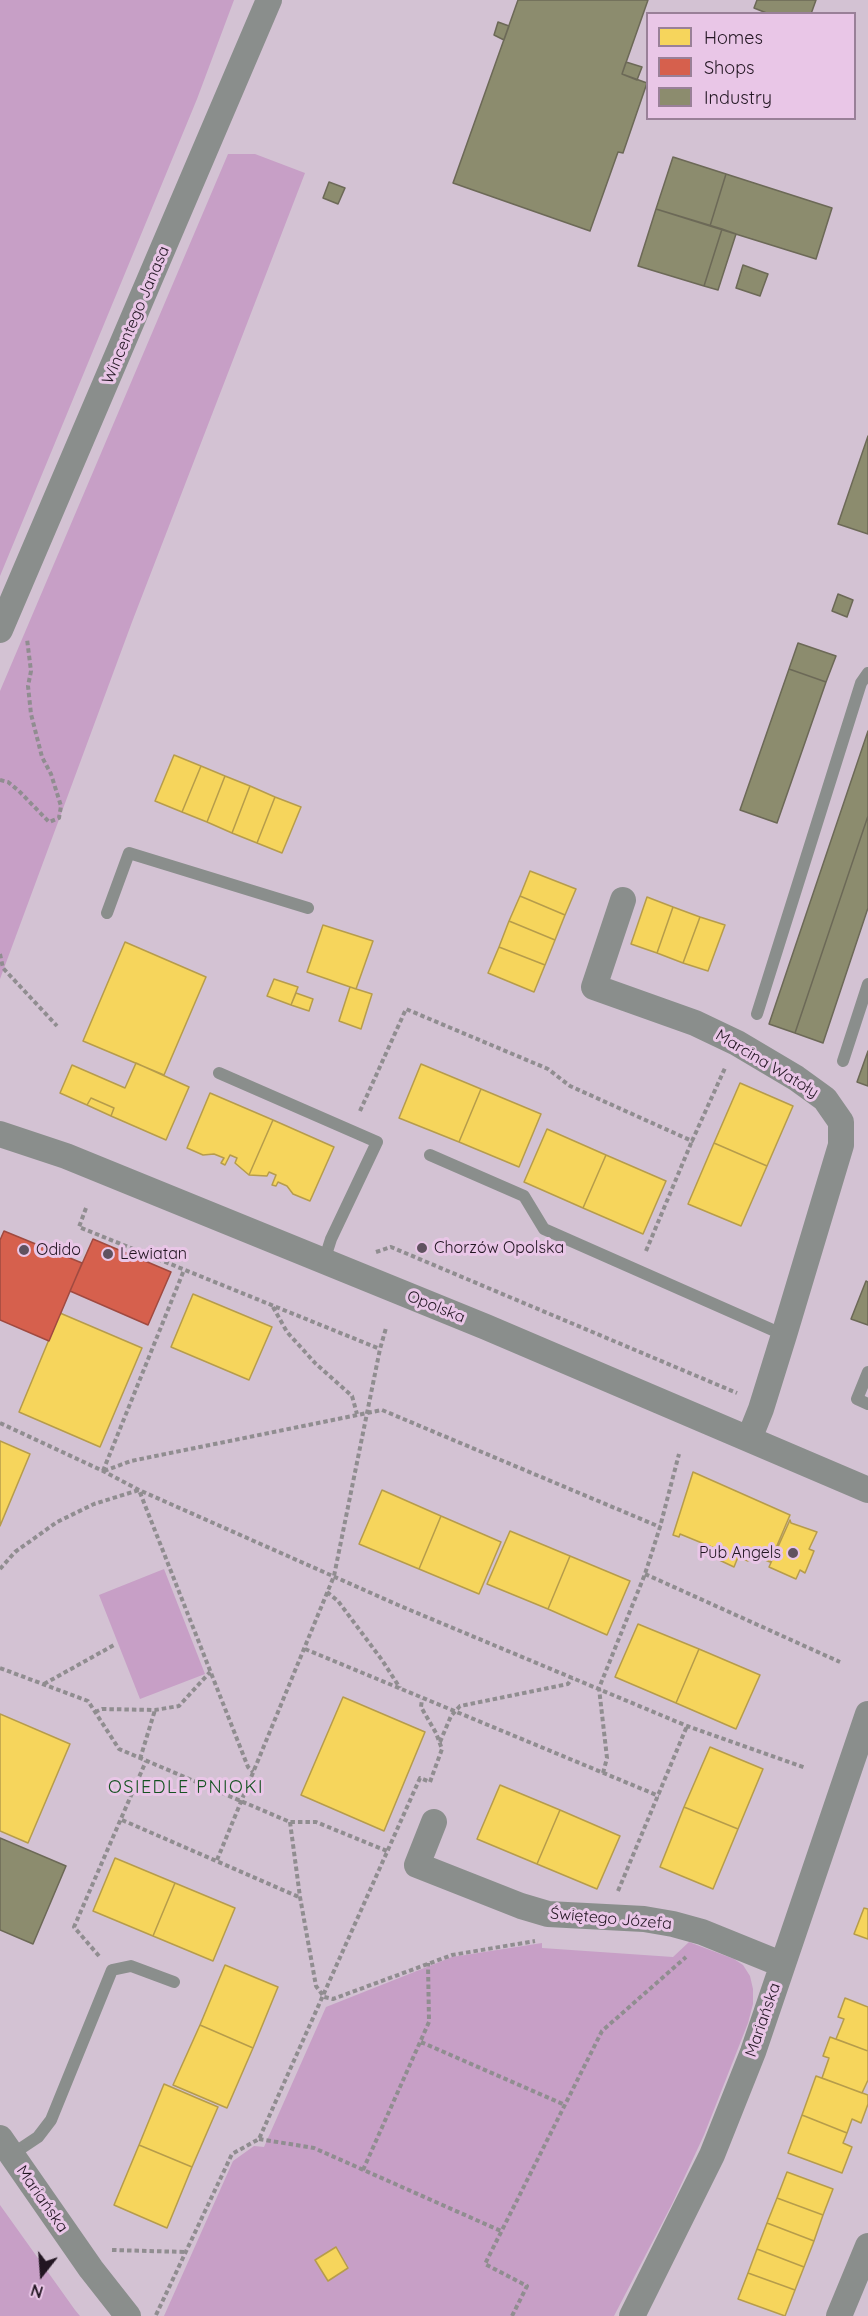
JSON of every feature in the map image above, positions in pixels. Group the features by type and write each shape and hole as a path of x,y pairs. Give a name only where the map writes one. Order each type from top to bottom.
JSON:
{"street":[{"name":"Wincentego Janasa","path":"2,624 269,0"},
{"name":"Marcina Watoły","path":"623,900 594,987 694,1023 737,1043 796,1078 825,1099 841,1122 841,1145 784,1335 749,1439"},
{"name":"Opolska","path":"2,1140 66,1156 324,1261 868,1490"},
{"name":"Mariańska","path":"632,2316 712,2155 753,2052 781,1964 862,1755 868,1714"},
{"name":"Świętego Józefa","path":"434,1822 417,1864 521,1906 548,1914 644,1919 673,1924 702,1932 781,1964"},
{"name":"Mariańska","path":"5,2146 91,2269 128,2316"},
{"path":"838,2316 868,2246"}],"lane":[{"path":"757,1014 861,683 868,673"},
{"path":"107,913 129,853 308,908"},
{"path":"843,1060 868,984"},
{"path":"219,1073 377,1142 331,1239 324,1261"},
{"path":"430,1155 524,1196 544,1229 784,1335"},
{"path":"868,1372 857,1399 868,1404"},
{"path":"5,2146 38,2137 51,2120 112,1970 131,1966 174,1982"}],"path":[{"path":"0,780 8,782 19,791 49,822 59,818 62,806 51,774 42,757 31,714 28,686 31,671 29,642 26,635 2,624"},
{"path":"0,954 3,968 57,1026"},
{"path":"351,1131 406,1009 548,1069 570,1086 692,1141"},
{"path":"638,1270 692,1141 737,1043"},
{"path":"86,1208 79,1227 380,1349"},
{"path":"103,1471 184,1270"},
{"path":"273,1307 287,1332 316,1364 352,1396 357,1414"},
{"path":"217,1860 334,1576 386,1328"},
{"path":"103,1471 131,1461 368,1411 382,1410 660,1527"},
{"path":"0,1423 103,1471 140,1491 572,1678 687,1726 806,1768"},
{"path":"603,1773 607,1758 599,1688 645,1574 679,1454"},
{"path":"0,1569 15,1552 57,1522 94,1504 140,1491"},
{"path":"140,1491 248,1767 253,1772"},
{"path":"645,1574 840,1662"},
{"path":"327,1592 344,1609 382,1660 400,1689"},
{"path":"44,1684 114,1645"},
{"path":"305,1649 658,1796"},
{"path":"0,1668 88,1701 119,1749 140,1759 290,1822 316,1822 387,1851"},
{"path":"95,1712 102,1709 155,1710 179,1706 210,1672"},
{"path":"156,2316 232,2154 259,2139 420,1778 430,1782 440,1757 440,1743 454,1711 460,1706 568,1684 572,1678"},
{"path":"422,1699 421,1707 440,1743"},
{"path":"140,1759 155,1710"},
{"path":"608,1917 687,1726"},
{"path":"112,1970 74,1928 146,1761"},
{"path":"122,1820 300,1897"},
{"path":"290,1822 300,1897 316,1986 324,1997 333,1999 452,1955 538,1940 548,1914"},
{"path":"512,2316 527,2286 485,2264 501,2231 602,2031 698,1946 702,1932"},
{"path":"363,2170 429,2022 428,1963"},
{"path":"421,2042 565,2105"},
{"path":"259,2139 314,2148 501,2231"},
{"path":"103,2250 186,2252"}],"shaded area":[{"path":"0,0 234,0 197,99 0,576"},
{"path":"228,154 255,154 305,173 132,622 0,979 0,691"},
{"path":"164,1569 205,1674 140,1699 99,1595"},
{"path":"689,1942 734,1959 743,1965 750,1976 753,2004 748,2023 704,2135 672,2204 614,2316 164,2316 233,2161 254,2146 264,2147 326,2007 452,1957 542,1943 542,1948 673,1957"},
{"path":"0,2205 75,2310 80,2316 0,2316"}],"building: Homes":[{"path":"174,755 201,766 182,812 155,801"},
{"path":"201,766 225,776 207,822 182,812"},
{"path":"225,776 250,786 232,833 207,822"},
{"path":"250,786 275,797 257,843 232,833"},
{"path":"275,797 301,807 282,853 257,843"},
{"path":"530,871 576,889 565,915 520,896"},
{"path":"520,896 565,915 555,940 509,921"},
{"path":"647,897 673,907 657,953 631,944"},
{"path":"673,907 700,917 683,963 657,953"},
{"path":"700,917 725,925 708,971 683,963"},
{"path":"509,921 555,940 545,965 499,947"},
{"path":"323,925 373,941 356,989 307,972"},
{"path":"125,942 206,977 164,1075 83,1041"},
{"path":"499,947 545,965 534,992 488,973"},
{"path":"274,979 298,987 291,1005 267,996"},
{"path":"350,987 372,994 361,1029 339,1021"},
{"path":"296,993 313,999 309,1011 291,1005"},
{"path":"136,1063 189,1087 166,1140 111,1116 114,1108 91,1098 87,1105 60,1093 72,1065 125,1088"},
{"path":"421,1064 481,1089 459,1142 399,1118"},
{"path":"740,1083 793,1106 767,1166 714,1143"},
{"path":"481,1089 541,1114 519,1167 459,1142"},
{"path":"210,1093 273,1120 249,1175 235,1163 237,1158 230,1155 225,1165 221,1163 224,1158 214,1154 203,1155 187,1148"},
{"path":"91,1098 114,1108 111,1116 87,1105"},
{"path":"273,1120 334,1147 310,1201 293,1194 287,1186 278,1182 276,1186 272,1185 276,1175 269,1172 267,1176 249,1175"},
{"path":"547,1129 606,1155 583,1208 524,1182"},
{"path":"714,1143 767,1166 741,1226 688,1204"},
{"path":"606,1155 666,1181 643,1234 583,1208"},
{"path":"193,1294 272,1327 249,1380 171,1347"},
{"path":"60,1313 142,1348 100,1447 19,1412"},
{"path":"0,1441 30,1454 0,1526"},
{"path":"693,1472 790,1515 770,1562 751,1554 748,1561 738,1557 734,1567 715,1558 719,1550 680,1534 679,1537 673,1535"},
{"path":"382,1490 441,1516 419,1569 359,1544"},
{"path":"441,1516 501,1542 479,1594 419,1569"},
{"path":"790,1520 791,1523 817,1532 809,1549 814,1551 805,1573 800,1570 796,1579 769,1567"},
{"path":"510,1531 570,1556 548,1609 487,1584"},
{"path":"570,1556 630,1581 607,1635 548,1609"},
{"path":"638,1624 699,1649 676,1703 615,1677"},
{"path":"699,1649 760,1675 736,1729 676,1703"},
{"path":"343,1697 425,1732 384,1831 301,1795"},
{"path":"0,1714 70,1744 28,1843 0,1831"},
{"path":"710,1747 763,1769 738,1829 684,1807"},
{"path":"500,1785 560,1810 537,1864 477,1839"},
{"path":"684,1807 738,1829 713,1889 660,1867"},
{"path":"560,1810 620,1836 597,1889 537,1864"},
{"path":"115,1858 175,1883 153,1936 93,1911"},
{"path":"175,1883 235,1908 213,1961 153,1936"},
{"path":"864,1908 868,1909 868,1939 854,1934"},
{"path":"225,1965 278,1987 253,2048 200,2025"},
{"path":"845,1998 868,2007 868,2051 836,2039 844,2019 838,2017"},
{"path":"200,2025 253,2048 227,2108 173,2085"},
{"path":"830,2037 868,2051 868,2080 862,2093 822,2078 829,2058 823,2056"},
{"path":"816,2076 868,2095 868,2104 861,2123 852,2119 847,2133 802,2115"},
{"path":"164,2084 218,2107 192,2167 139,2145"},
{"path":"802,2115 847,2133 843,2143 852,2147 842,2173 788,2153"},
{"path":"139,2145 192,2167 167,2228 114,2205"},
{"path":"787,2172 833,2189 823,2215 777,2198"},
{"path":"777,2198 823,2215 814,2241 767,2223"},
{"path":"767,2223 814,2241 804,2267 757,2249"},
{"path":"336,2247 348,2268 328,2281 315,2260"},
{"path":"757,2249 804,2267 795,2290 748,2273"},
{"path":"748,2273 795,2290 785,2316 738,2299"}],"building: Shops":[{"path":"4,1231 82,1263 49,1341 0,1320 0,1240"},
{"path":"93,1239 171,1272 148,1325 70,1291"}],"building: Industry":[{"path":"518,0 648,0 622,74 646,83 646,86 623,153 618,152 590,231 453,183"},
{"path":"757,0 816,0 812,12 764,12 754,8"},
{"path":"498,22 509,26 504,40 494,35"},
{"path":"626,62 642,67 637,80 622,74"},
{"path":"673,157 726,174 710,226 656,209"},
{"path":"726,174 832,208 816,259 710,226"},
{"path":"329,182 345,188 338,204 323,198"},
{"path":"656,209 722,229 704,286 638,266"},
{"path":"722,229 736,234 718,290 704,286"},
{"path":"743,265 768,274 760,296 736,288"},
{"path":"868,436 868,534 838,524"},
{"path":"838,594 853,600 847,617 832,611"},
{"path":"798,643 836,656 826,682 789,669"},
{"path":"789,669 826,682 777,823 740,810"},
{"path":"868,731 868,816 795,1033 769,1024"},
{"path":"868,816 868,908 823,1043 795,1033"},
{"path":"868,1051 868,1086 857,1082"},
{"path":"866,1281 868,1282 868,1325 851,1319"},
{"path":"0,1838 66,1866 33,1944 0,1930"}],"place":[{"name":"Chorzów Opolska","path":"422,1248"},
{"name":"Odido","path":"24,1250"},
{"name":"Lewiatan","path":"108,1254"},
{"name":"Pub Angels","path":"793,1553"}],"district":[{"name":"OSIEDLE PNIOKI","path":"186,1788"}]}
